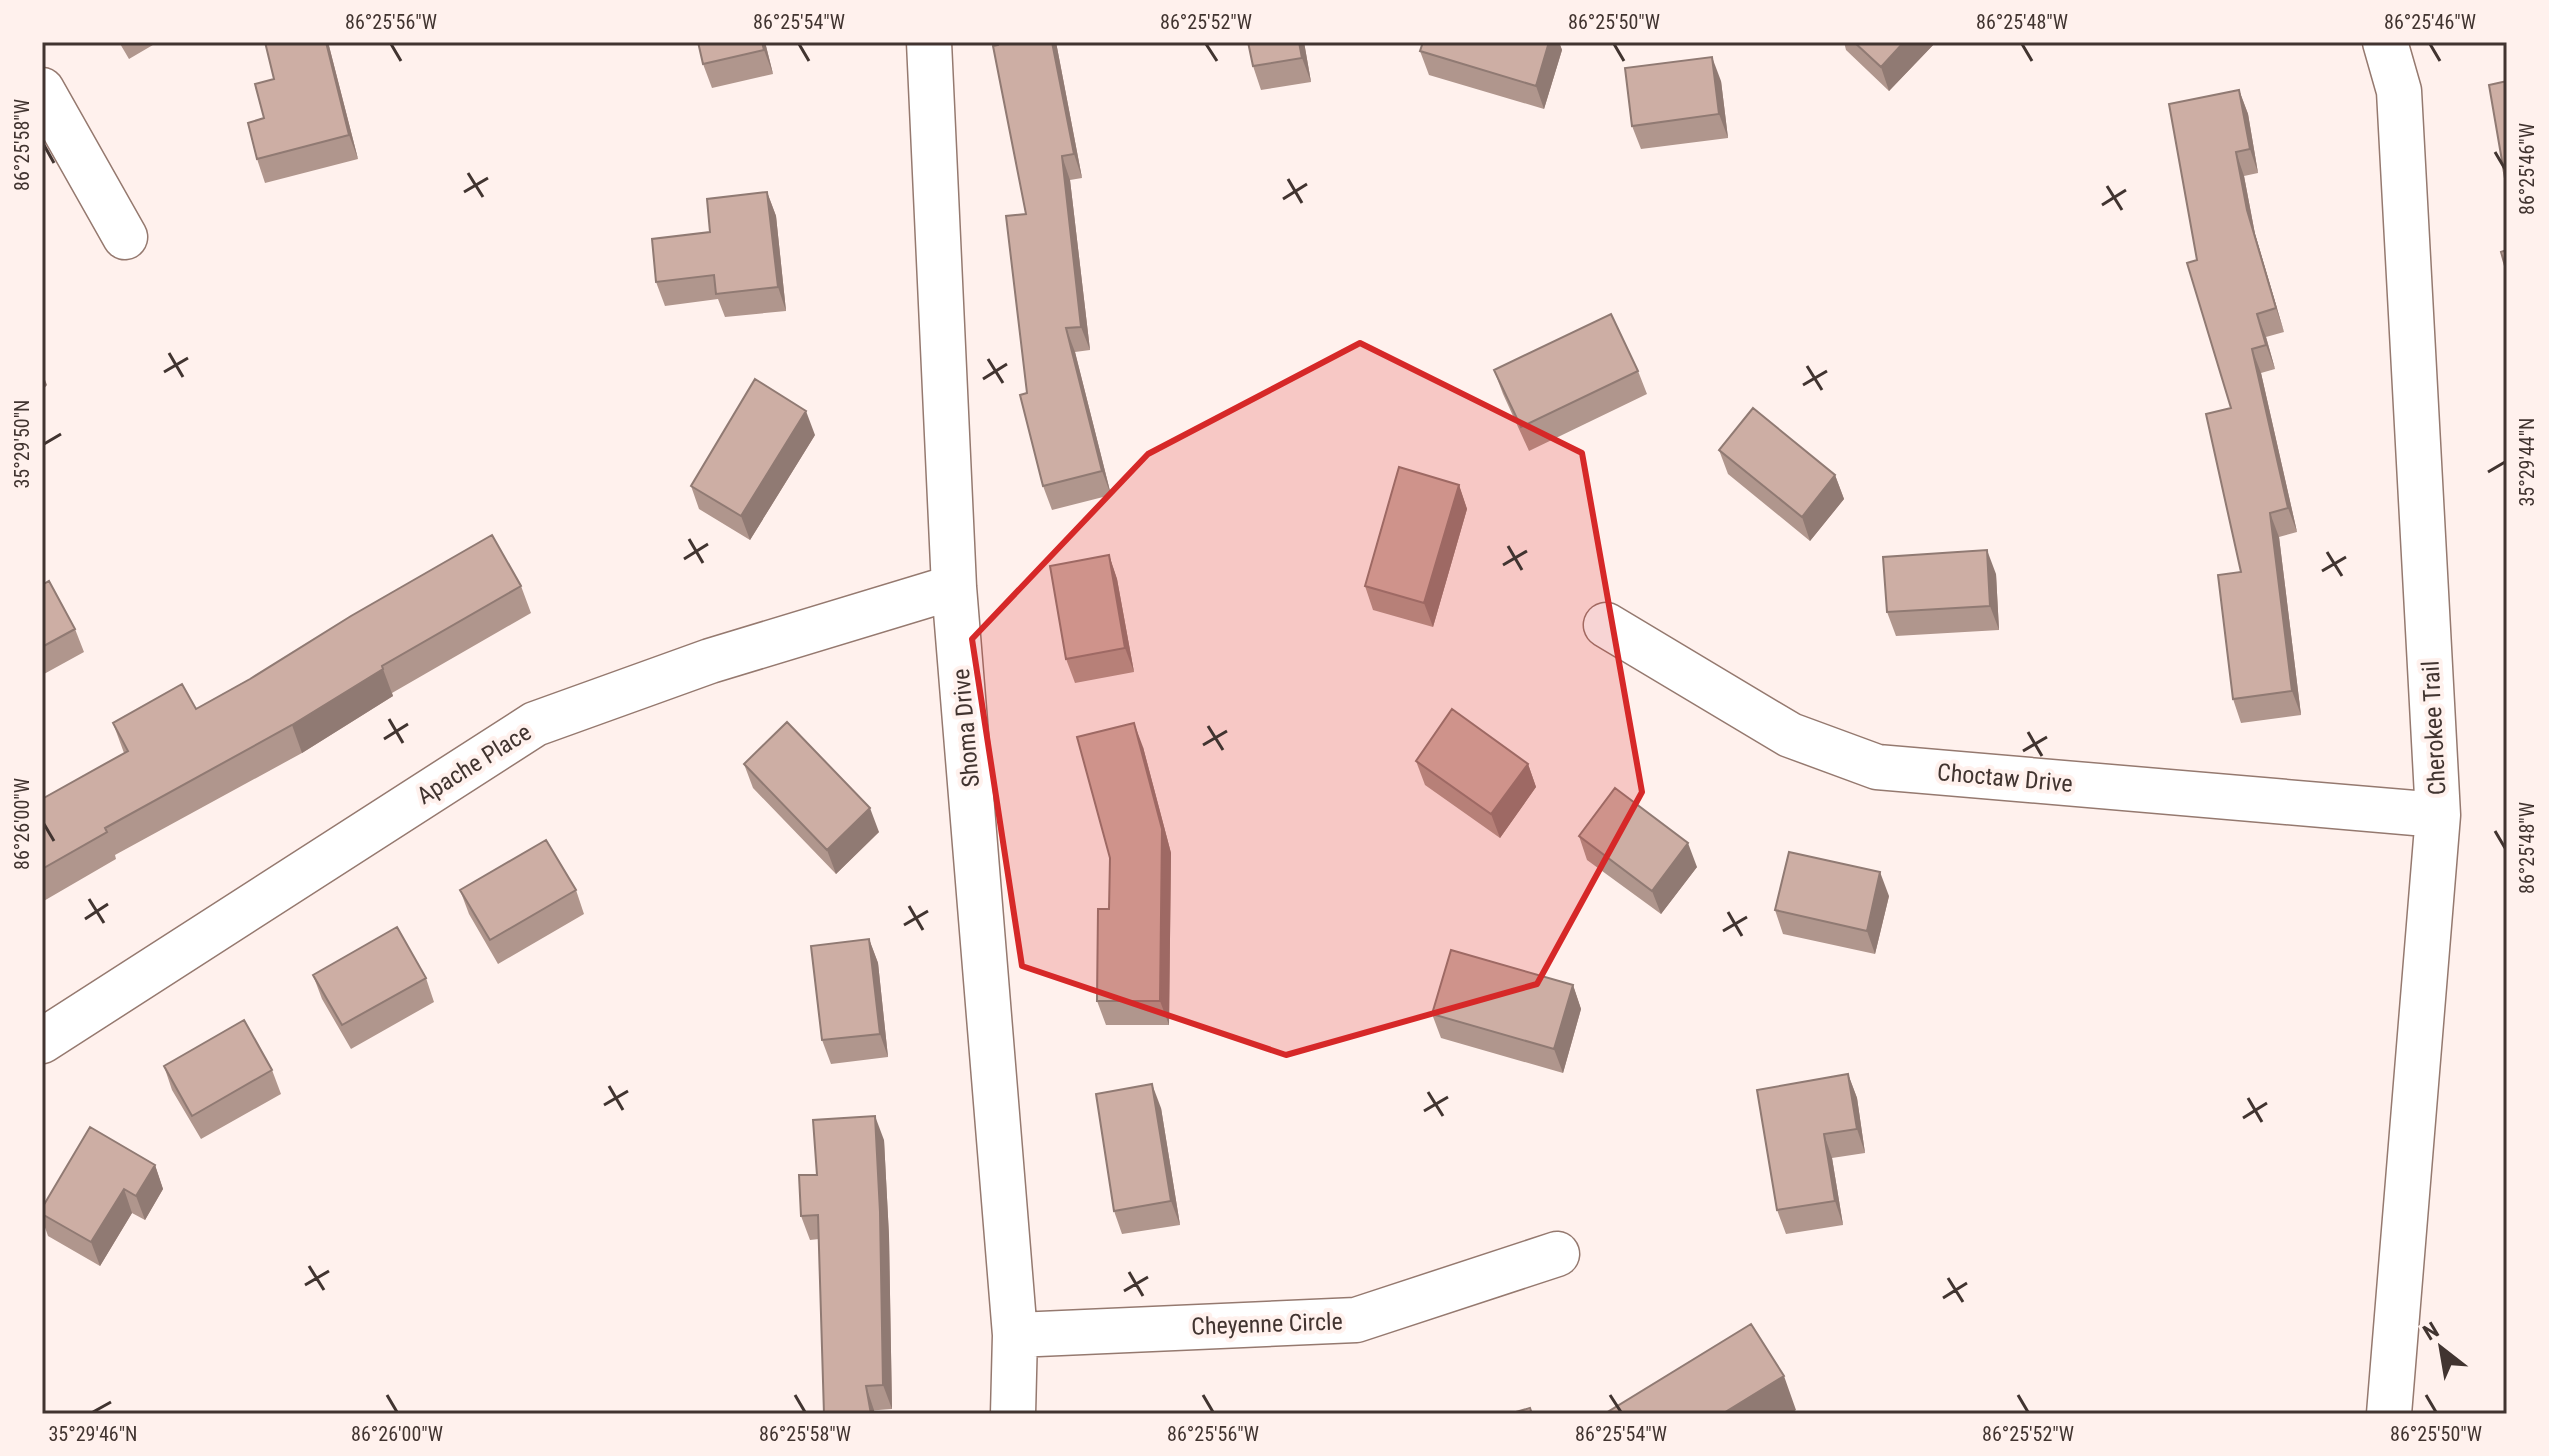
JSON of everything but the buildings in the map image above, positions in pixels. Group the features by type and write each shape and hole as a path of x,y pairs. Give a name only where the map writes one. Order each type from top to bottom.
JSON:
{"street":[{"name":"Shoma Drive","path":"929,42 954,587 1015,1335 1013,1414"},
{"name":"Cherokee Trail","path":"2385,42 2399,91 2438,815 2389,1414"},
{"path":"42,90 125,237"},
{"name":"Apache Place","path":"42,1041 535,724 710,661 954,587"},
{"name":"Choctaw Drive","path":"1606,625 1790,735 1877,767 2438,815"},
{"name":"Cheyenne Circle","path":"1015,1335 1356,1320 1557,1254"}],"highlighted area":[{"path":"1360,343 1582,453 1642,792 1537,984 1286,1055 1022,966 972,639 1148,454"}]}
